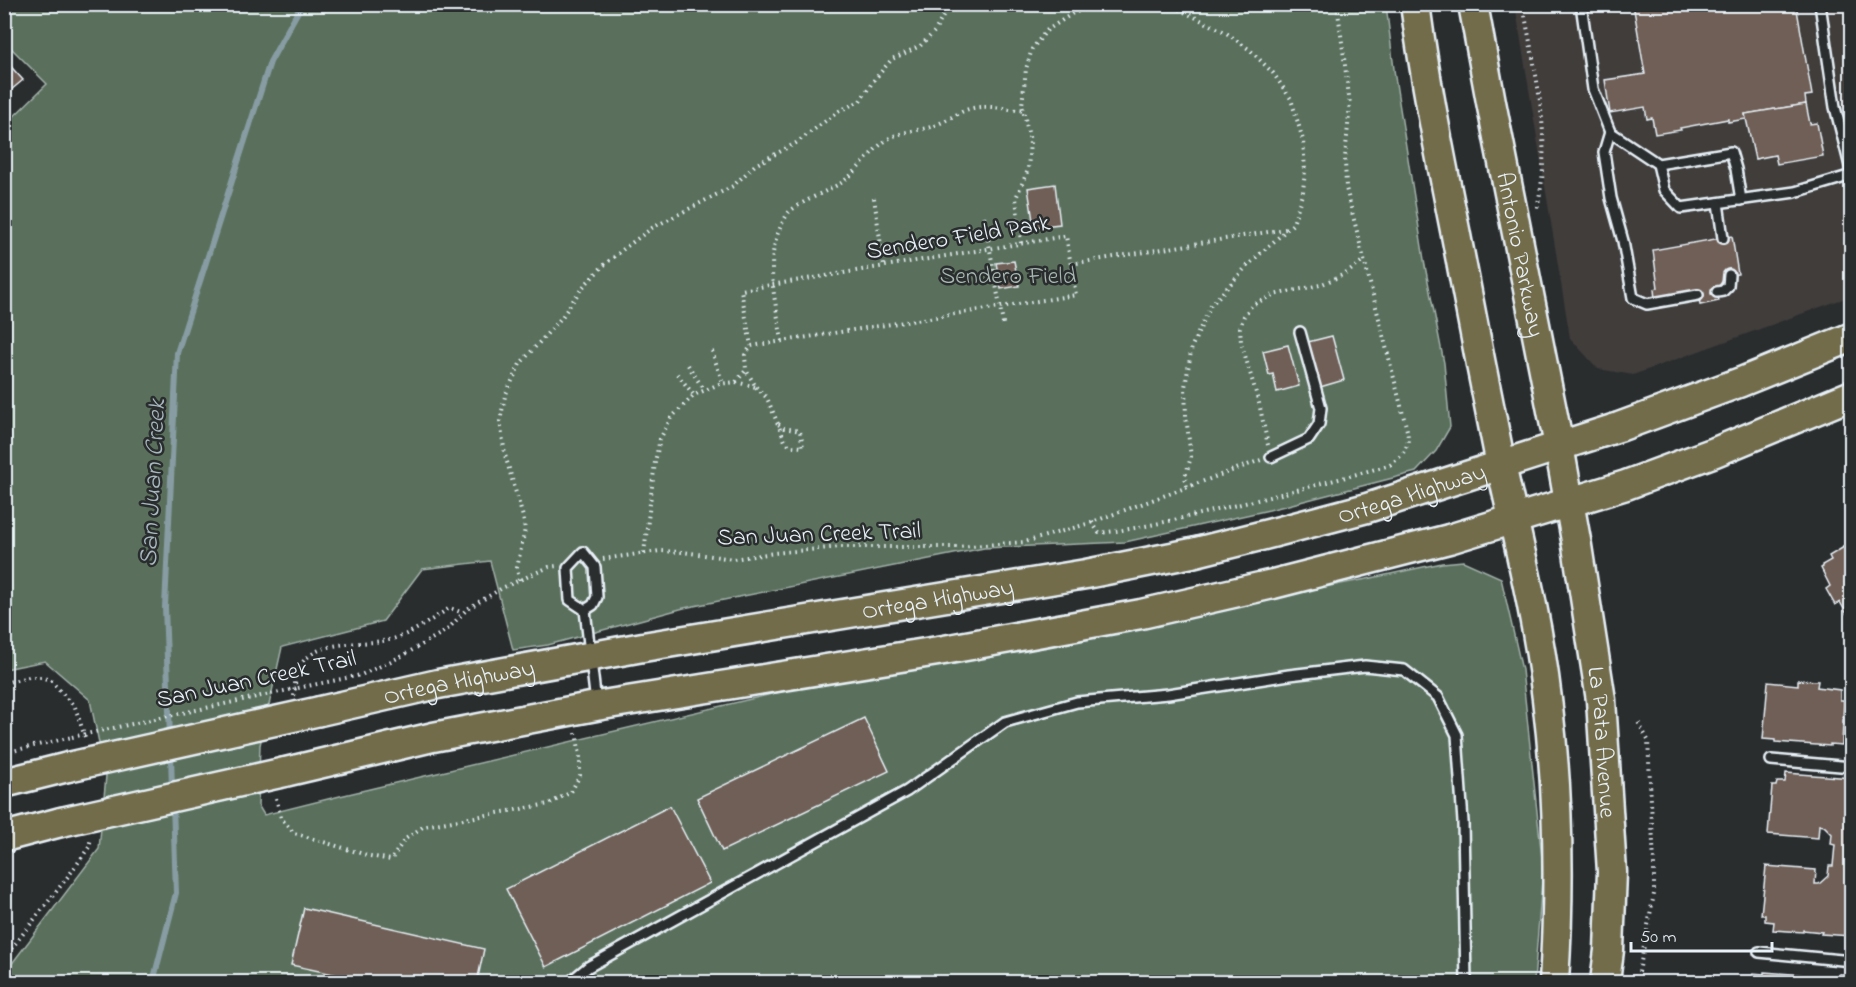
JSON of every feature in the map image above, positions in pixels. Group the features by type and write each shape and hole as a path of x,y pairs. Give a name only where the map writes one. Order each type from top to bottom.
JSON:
{"main road":[{"path":"1415,4 1424,68 1502,465 1533,610 1547,699 1556,804 1559,875 1554,982"},
{"name":"Antonio Parkway","path":"1473,4 1569,504"},
{"name":"Ortega Highway","path":"4,783 438,684 762,627 979,593 1192,553 1367,508 1619,427 1851,337"},
{"name":"Ortega Highway","path":"4,837 433,737 596,706 944,650 1141,614 1273,584 1449,539 1569,504 1715,452 1851,395"},
{"name":"La Pata Avenue","path":"1569,504 1601,700 1606,759 1612,872 1609,950 1605,982"}],"lane":[{"path":"1581,4 1593,89 1610,132 1658,164 1731,152 1741,201"},
{"path":"1658,164 1664,190 1681,208 1795,192 1851,174 1834,108 1820,4"},
{"path":"1610,132 1604,152 1611,198 1623,241 1633,298 1647,304 1698,295"},
{"path":"1718,203 1723,238"},
{"path":"1717,292 1723,291 1728,286 1729,275"},
{"path":"1271,457 1309,439 1320,424 1321,408 1300,332"},
{"path":"585,610 593,605 597,597 595,567 584,552 568,568 570,600 585,610 596,706"},
{"path":"570,982 588,967 907,790 1005,722 1077,702 1168,694 1365,666 1404,670 1437,697 1457,735 1463,822 1466,982"},
{"path":"1771,760 1851,767"},
{"path":"1759,952 1851,961"}],"path":[{"path":"519,580 517,568 525,529 507,466 500,421 505,396 520,364 562,316 581,289 626,246 652,228 733,186 755,165 796,143 839,111 861,101 874,80 892,59 920,46 935,31 950,4"},
{"path":"1021,243 1016,198 1028,170 1030,141 1022,105 1026,69 1032,49 1046,31 1073,13 1102,4"},
{"path":"1167,4 1225,32 1250,50 1274,73 1291,99 1303,140 1305,171 1303,191 1293,224 1248,265 1211,305 1192,346 1185,387 1191,458 1185,477 1187,488"},
{"path":"1523,4 1541,118 1543,165 1537,211"},
{"path":"782,341 771,274 773,249 780,227 790,211 843,182 873,151 890,138 910,130 929,127 968,109 985,107 1024,111"},
{"path":"874,198 884,266"},
{"path":"984,216 1003,324"},
{"path":"1071,264 1288,229"},
{"name":"Sendero Field Park","path":"736,382 746,370 745,355 751,345 741,290 1066,236 1076,295 751,345"},
{"path":"1271,457 1259,403 1241,342 1240,328 1244,316 1252,304 1273,295 1320,285 1347,273 1364,261"},
{"path":"712,351 723,384"},
{"path":"688,365 704,390"},
{"path":"746,370 747,376 767,398 781,434 790,446 803,447 800,431 784,428 778,424"},
{"path":"677,374 694,395"},
{"path":"644,553 655,462 660,439 671,418 694,395 704,390 736,382 756,387"},
{"name":"San Juan Creek Trail","path":"590,561 660,551 733,559 841,547 957,547 1025,542 1087,524 1271,457"},
{"name":"San Juan Creek Trail","path":"4,753 361,675 404,656 447,630 467,609 504,587 549,567 573,563"},
{"path":"1632,982 1639,972 1654,894 1648,740 1638,723"}],"shaded area":[{"path":"1515,5 1851,5 1851,296 1633,375 1598,369 1570,338"}],"green space":[{"name":"Sendero Field","path":"5,5 1386,5 1425,266 1444,363 1450,427 1436,451 1416,472 1269,510 1125,542 984,548 684,608 548,645 513,650 490,561 422,569 383,621 282,647 260,745 258,805 264,815 827,681 1442,563 1463,561 1501,578 1522,670 1543,868 1534,982 5,982 4,974 99,849 106,776 90,700 45,661 5,669 5,125 47,84 5,42"}],"building":[{"path":"1633,4 1796,4 1812,95 1805,96 1806,104 1745,114 1746,119 1728,122 1728,119 1655,134 1652,118 1647,119 1645,107 1610,113 1605,80 1645,74"},
{"path":"4,59 23,80 4,96"},
{"path":"1806,104 1810,124 1817,123 1823,156 1777,164 1775,155 1755,159 1745,114"},
{"path":"1055,184 1060,224 1034,227 1028,188"},
{"path":"1732,236 1738,274 1726,276 1717,289 1719,301 1700,305 1698,292 1655,299 1654,289 1658,288 1653,250"},
{"path":"1014,261 1019,286 1001,289 996,263"},
{"path":"1332,336 1344,380 1320,387 1308,342"},
{"path":"1288,345 1299,386 1277,392 1273,374 1269,375 1263,351"},
{"path":"1852,541 1852,623 1840,602 1835,605 1826,589 1830,586 1821,568 1831,560 1829,556"},
{"path":"1798,680 1818,681 1817,687 1840,690 1840,700 1844,700 1842,745 1775,742 1775,740 1763,739 1768,682 1798,685"},
{"path":"864,718 889,771 722,851 697,798"},
{"path":"1786,773 1852,778 1852,936 1803,930 1803,932 1773,930 1774,922 1765,921 1765,915 1761,915 1766,866 1816,870 1815,884 1819,884 1828,876 1829,866 1833,866 1835,845 1831,844 1832,834 1824,826 1819,825 1818,838 1768,834 1772,786 1776,786 1777,782 1785,782"},
{"path":"670,806 710,883 546,967 506,889"},
{"path":"304,908 484,949 477,982 370,982 291,965"},
{"path":"1764,972 1820,976 1820,978 1831,979 1831,982 1752,982 1753,973 1764,974"},
{"path":"1840,974 1852,975 1852,982 1839,982"}],"waterway":[{"name":"San Juan Creek","path":"170,737 165,607 177,353 270,62 302,4"},
{"name":"San Juan Creek","path":"171,753 172,791"},
{"name":"San Juan Creek","path":"153,982 176,893 173,804"}]}
